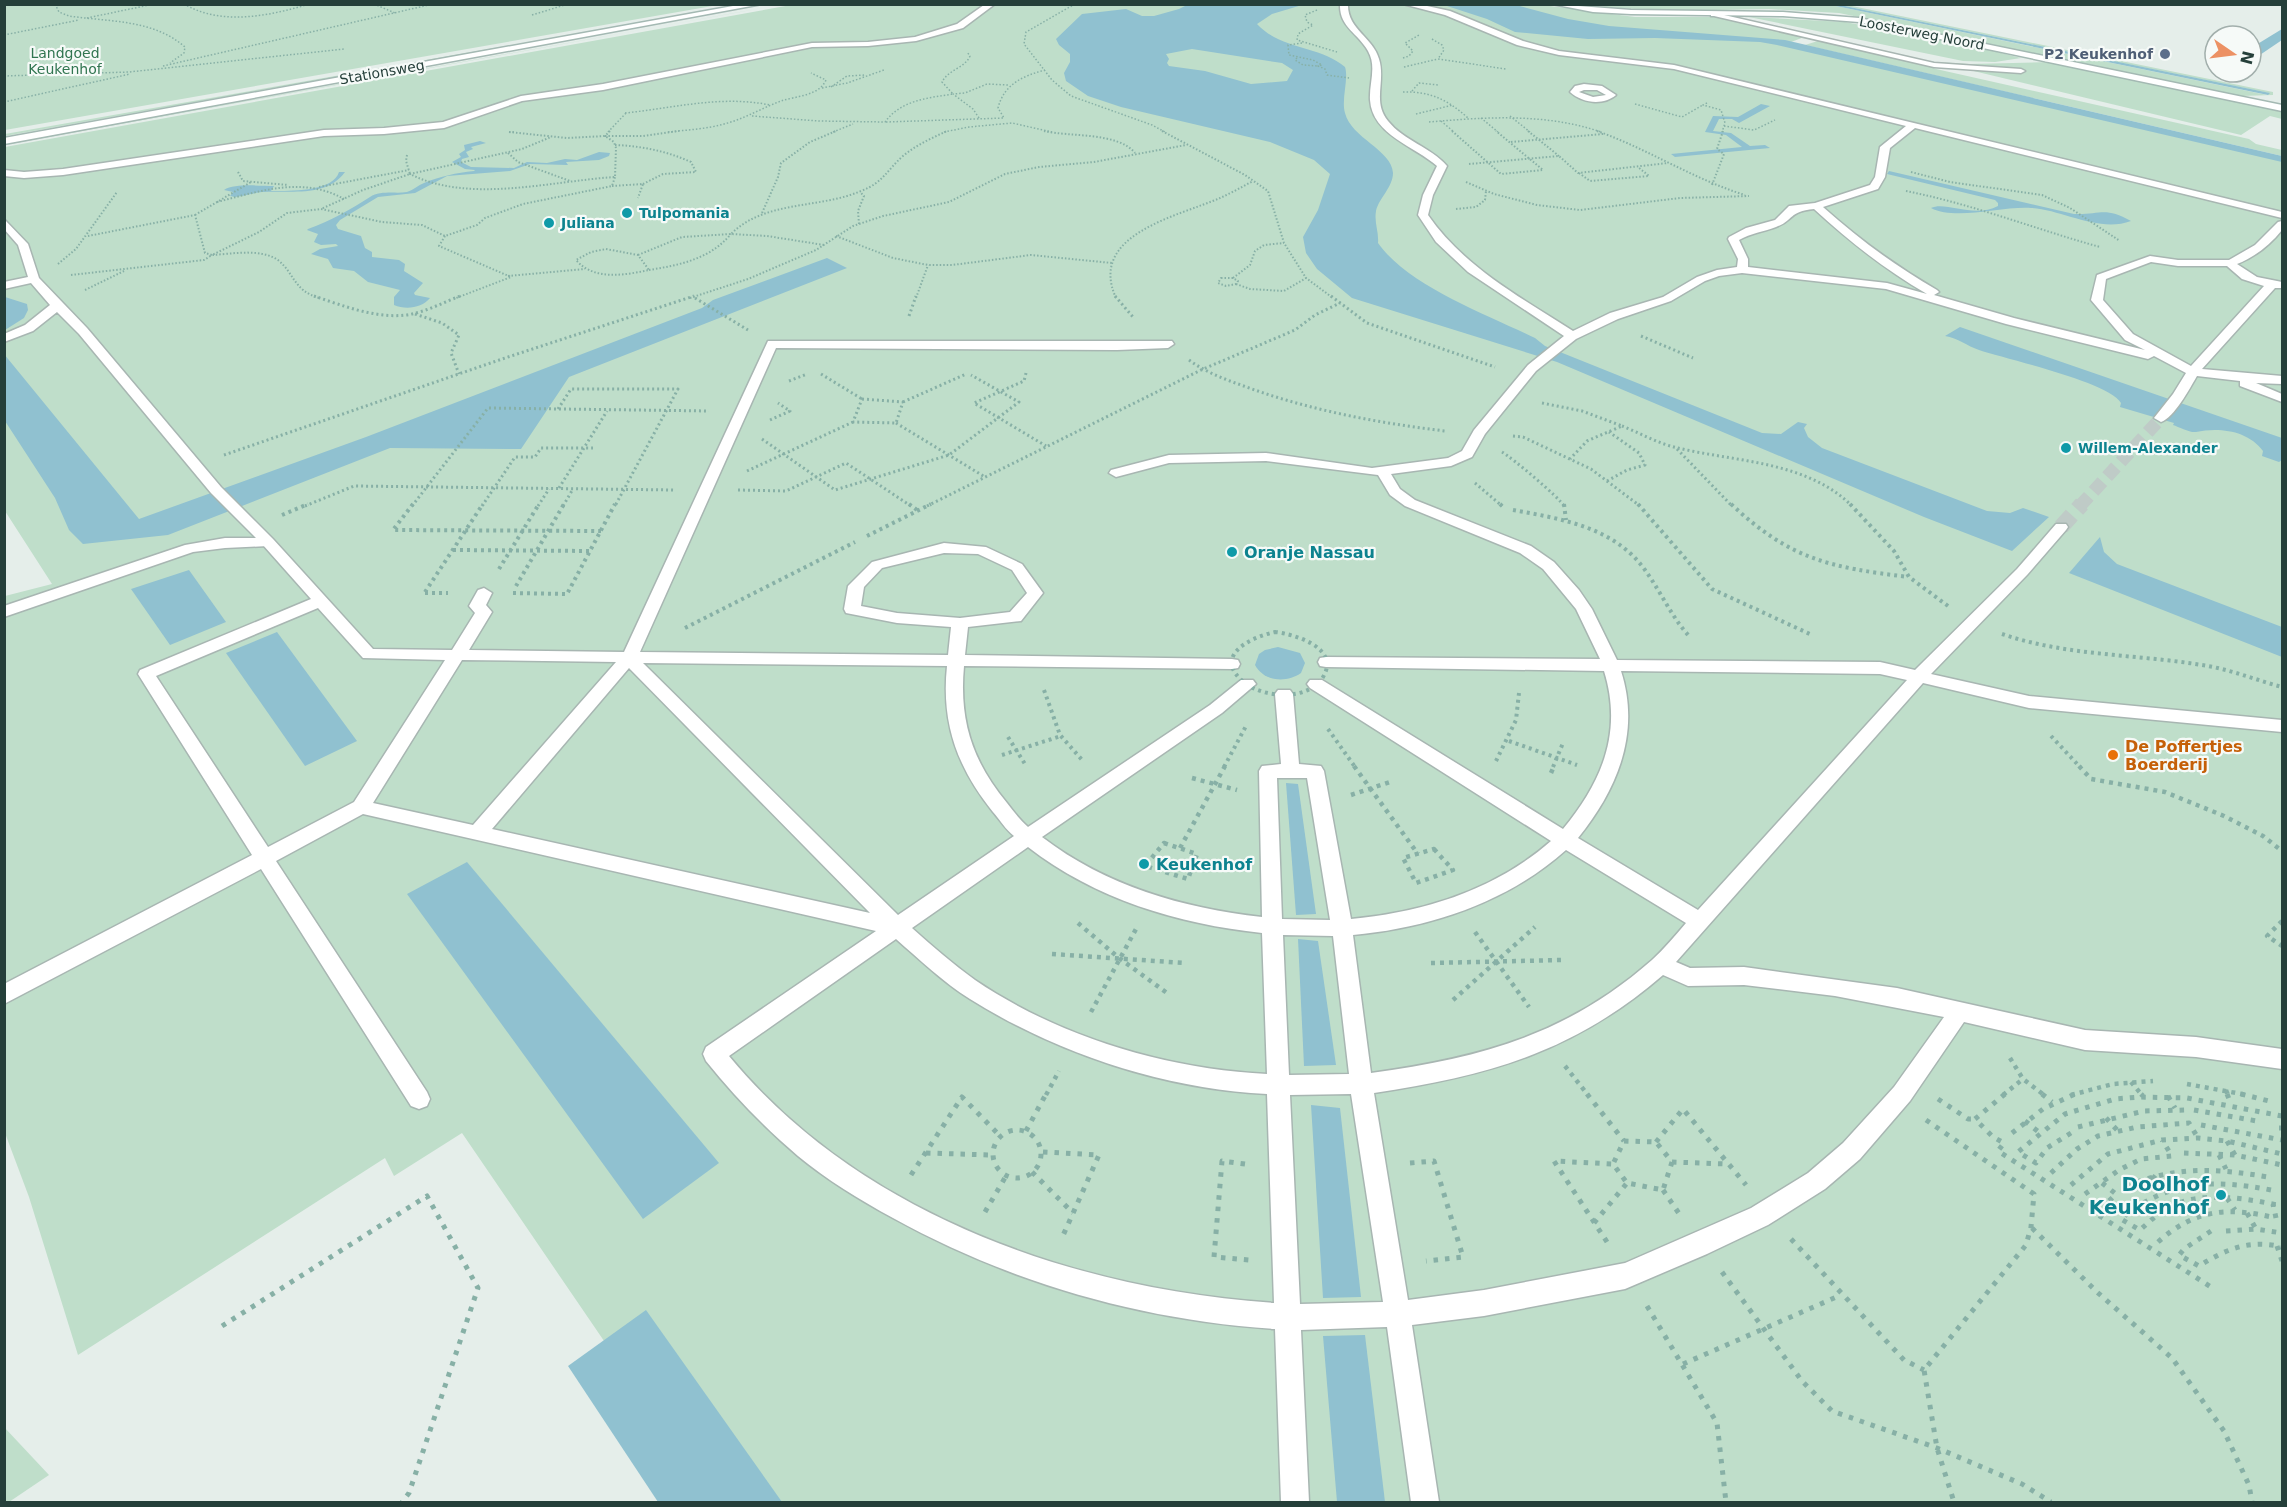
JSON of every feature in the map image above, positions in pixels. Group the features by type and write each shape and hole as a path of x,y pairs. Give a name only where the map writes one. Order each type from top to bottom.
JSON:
{"street":[{"name":"Stationsweg","path":"4,141 759,4"},
{"path":"4,173 24,175 63,172 324,133 384,131 444,125 521,99 603,87 812,45 885,43 937,34 966,23 975,12 992,4"},
{"path":"1344,4 1346,22 1368,44 1376,59 1373,105 1386,126 1434,158 1442,166 1428,195 1423,215 1440,240 1472,270 1570,338"},
{"path":"1406,4 1448,13 1504,37 1548,51 1603,60 1674,67 2283,215"},
{"name":"Loosterweg Noord","path":"1555,4 1629,13 1793,13 1859,20 2283,108"},
{"path":"1714,14 1934,64 2021,71"},
{"path":"1743,270 1743,259 1733,239 1743,232 1774,226 1784,220 1793,208 1816,206 1874,187 1880,177 1885,147 1913,125"},
{"path":"1816,206 1854,240 1891,268 1967,308"},
{"path":"4,222 23,244 34,279 83,331 216,490 268,542 369,654 1233,664"},
{"path":"2283,224 2272,238 2256,251 2230,263 2178,263 2147,258 2101,277 2097,300 2129,337 2193,372 2283,380"},
{"path":"2161,418 2179,396 2193,372 2277,285 2242,275 2234,270 2230,263"},
{"path":"1116,473 1170,459 1266,457 1372,472 1451,462 1467,454 1477,437 1528,372 1570,338 1614,316 1667,299 1701,279 1717,273 1743,270 1887,286 2064,335 2172,361"},
{"path":"4,286 34,279"},
{"path":"4,338 29,328 57,306"},
{"path":"479,831 629,658 772,345 1168,344"},
{"path":"2228,376 2283,398"},
{"path":"960,623 954,706 957,729 971,766 990,797 1028,836 1080,872 1150,903 1203,917 1272,926 1342,928 1431,913 1456,904 1507,882 1539,862 1565,840 1584,819 1609,776 1617,748 1621,720 1618,693 1611,667 1576,594 1558,573 1533,553 1410,503 1395,492 1382,471"},
{"path":"629,658 897,927 937,964 978,993 1023,1019 1074,1042 1139,1063 1208,1078 1279,1085 1361,1084 1426,1076 1487,1061 1544,1041 1588,1019 1627,993 1661,965 1919,677 1972,620 2022,572 2061,527"},
{"path":"4,612 190,548 225,543 268,542"},
{"path":"953,549 981,550 1017,567 1035,593 1016,617 960,623 897,618 852,609 856,586 877,565 917,553 953,549"},
{"path":"4,995 264,856 361,807 484,612 477,606 484,593"},
{"path":"320,601 146,674 418,1099"},
{"path":"1326,662 1513,666 1880,668 2029,702 2283,726"},
{"path":"1256,688 1216,709 1108,781 714,1054 755,1103 796,1139 841,1173 892,1205 967,1243 1046,1273 1124,1295 1206,1310 1289,1317 1398,1315 1512,1299 1628,1275 1769,1213 1834,1167 1876,1126 1928,1062 1959,1011"},
{"path":"1309,691 1475,784 1699,921"},
{"path":"1284,694 1291,771"},
{"path":"1295,1503 1268,771 1315,771 1342,928 1361,1084 1425,1503"},
{"path":"361,807 479,831 897,927"},
{"path":"1661,965 1688,977 1744,976 1803,982 1897,998 2085,1040 2196,1047 2283,1059"}],"path":[{"path":"55,4 59,12 82,19 151,28 179,40 184,47 184,53 170,63 152,69"},
{"path":"4,34 154,4"},
{"path":"184,4 191,10 202,13 242,16 287,11 309,4"},
{"path":"374,4 395,13"},
{"path":"4,102 433,4"},
{"path":"525,16 568,4"},
{"path":"1075,4 1026,32 1024,44 1045,70 1071,96 1152,125 1268,191 1284,243 1306,278 1367,323 1442,351 1528,372"},
{"path":"1414,32 1420,35"},
{"path":"937,34 958,42 970,56 968,61 950,70 942,82 953,94 973,109 979,118"},
{"path":"1428,38 1442,45 1444,50 1437,59 1508,70"},
{"path":"1303,43 1288,45 1289,55 1316,61 1322,65 1318,66"},
{"path":"4,76 107,73 353,48"},
{"path":"1297,57 1294,60 1303,65 1318,66 1325,69 1327,75 1347,78"},
{"path":"1012,123 998,108 999,99 1010,85 1033,73 1045,70"},
{"path":"504,131 550,137 605,136 663,134 722,125 751,116 770,105 812,93 826,84 826,80 821,76 805,72"},
{"path":"831,87 847,76 869,75"},
{"path":"1412,92 1419,83 1438,86"},
{"path":"885,122 894,111 914,102 964,93 987,84 1010,85"},
{"path":"1375,89 1397,93 1412,92 1444,98 1469,118"},
{"path":"1397,93 1406,113 1412,115 1454,105"},
{"path":"1608,97 1682,117 1702,105"},
{"path":"625,113 703,102 758,102 770,105"},
{"path":"605,136 632,107"},
{"path":"751,116 784,120 857,123 1004,117"},
{"path":"1386,126 1509,116 1562,123 1603,134 1712,185 1749,196 1680,198 1580,210 1537,205 1494,194 1467,183 1442,166"},
{"path":"1509,116 1590,182 1649,176 1637,166"},
{"path":"1441,121 1501,174 1543,170 1481,117"},
{"path":"1712,185 1724,153 1717,149 1722,133 1723,118"},
{"path":"762,213 781,163 810,142 857,123"},
{"path":"649,270 638,255 613,248 603,248 576,260 580,266 591,272 615,274 649,270 698,259 725,242 741,224 762,213 845,198 860,192 883,180 901,158 933,137 969,127 1012,123 1048,132 1114,140 1128,144 1135,153"},
{"path":"1511,142 1603,134"},
{"path":"585,269 508,276 439,246 446,236 523,204 594,188 643,184 663,174 696,172 691,162 679,156 646,147 615,145 605,136"},
{"path":"316,188 508,153 550,137"},
{"path":"612,186 617,166 615,145"},
{"path":"195,465 459,374 694,298 792,261 859,224 883,216 949,202 1012,172 1094,162 1186,145"},
{"path":"508,153 518,162 571,182"},
{"path":"1442,166 1559,156"},
{"path":"34,279 65,260 88,236 115,193 168,158"},
{"path":"1882,162 1950,182 2042,195 2070,208 2147,258"},
{"path":"1578,172 1668,163"},
{"path":"1609,169 1621,179"},
{"path":"238,172 243,181 316,188 334,192 344,200"},
{"path":"409,172 424,182 461,187 504,188 615,177"},
{"path":"321,210 409,172"},
{"path":"1253,181 1221,198 1150,225 1129,239 1112,263 1109,284 1117,301 1133,317 1201,370 1261,392 1371,422 1477,437 1523,437 1591,469 1643,508 1712,589 1817,637"},
{"path":"88,236 195,215 251,182"},
{"path":"638,198 643,184"},
{"path":"217,202 295,186"},
{"path":"1874,187 1945,199 2025,226 2147,258"},
{"path":"859,224 858,211 864,196 860,192"},
{"path":"34,279 204,260 259,232 287,213 321,210 352,214 372,221 422,225 446,236"},
{"path":"195,215 205,253 270,257 284,264 298,287 306,294 356,311 414,314 511,277 508,276"},
{"path":"638,255 674,237 689,234 767,236 824,245"},
{"path":"836,236 908,261 928,265 977,263 1023,255 1066,256 1112,263"},
{"path":"1233,278 1250,265 1255,251 1264,245 1284,243"},
{"path":"899,345 928,265"},
{"path":"57,306 127,269"},
{"path":"1236,284 1238,281 1233,278 1221,278 1218,283 1226,286 1236,284 1250,289 1284,291 1306,278"},
{"path":"694,298 729,318"},
{"path":"629,658 714,611 1201,370 1295,330 1315,315 1340,303"},
{"path":"414,314 442,322 459,335 451,353 459,374"},
{"path":"1614,316 1634,334 1693,358"},
{"path":"758,436 835,490 949,455 1018,402 918,345"},
{"path":"1033,346 1024,381 974,403 1046,446"},
{"path":"784,384 825,367"},
{"path":"558,410 572,388 678,389 567,594 512,593 573,489"},
{"path":"1507,398 1582,411 1676,448 1768,465 1815,480 1849,503 1894,551 1909,578 1940,602 1972,620 2028,643 2074,651 2112,653 2205,665 2283,687"},
{"path":"770,421 790,411 772,399"},
{"path":"853,422 862,399 903,402 896,423"},
{"path":"602,531 393,530 488,408 641,412 741,411"},
{"path":"559,488 608,410"},
{"path":"706,490 853,422 896,423 985,477"},
{"path":"1570,459 1587,441 1622,426"},
{"path":"1607,481 1627,470 1645,465 1639,453 1609,432"},
{"path":"1477,437 1510,456 1527,474 1557,496 1564,504 1566,520"},
{"path":"549,488 484,593 425,593 515,457 535,457 541,448 593,448"},
{"path":"1676,448 1691,460 1705,480 1736,509 1761,531 1789,549 1847,569 1909,578"},
{"path":"1451,462 1507,509 1590,526 1617,542 1638,562 1678,626 1694,641 1714,668"},
{"path":"253,527 354,486 786,491 846,463 918,511"},
{"path":"597,489 600,484"},
{"path":"453,550 590,551"},
{"path":"1044,662 1044,691 1051,715 1061,735 1074,753 1108,781"},
{"path":"1475,784 1495,763 1509,741 1519,697 1513,666"},
{"path":"1256,688 1260,699"},
{"path":"2029,702 2055,742 2091,779 2165,792 2224,816 2263,836 2283,851"},
{"path":"1180,848 1247,723"},
{"path":"1324,724 1418,854"},
{"path":"971,766 1061,735"},
{"path":"1008,737 1025,764"},
{"path":"1509,741 1609,776"},
{"path":"1551,773 1563,744"},
{"path":"1192,778 1240,790"},
{"path":"1346,797 1393,781"},
{"path":"1164,843 1180,848 1197,854 1188,879 1146,866 1164,843"},
{"path":"1434,849 1453,870 1416,882 1403,858 1418,854 1434,849"},
{"path":"1026,1131 1150,903"},
{"path":"1456,904 1529,1007"},
{"path":"2283,921 2267,936 2283,946"},
{"path":"1078,923 1119,958 1167,993"},
{"path":"1453,1000 1535,927"},
{"path":"1052,954 1185,963"},
{"path":"1431,963 1562,960"},
{"path":"1544,1041 1624,1141"},
{"path":"2052,1102 2023,1079 1975,1119 1993,1137 2004,1143 1998,1151 2211,1287"},
{"path":"2012,1133 2025,1120 2052,1102 2089,1088 2131,1082 2160,1081"},
{"path":"2131,1082 2143,1096"},
{"path":"2181,1083 2226,1090 2273,1102"},
{"path":"2226,1090 2231,1104"},
{"path":"2071,1133 2047,1148 2036,1163 2018,1152 2066,1113 2107,1101 2143,1096 2168,1096 2231,1104 2283,1116"},
{"path":"2168,1096 2175,1108"},
{"path":"892,1205 962,1097 1001,1137"},
{"path":"1896,1100 2034,1194 2031,1227 2026,1245 1924,1370 1937,1448 1954,1503"},
{"path":"2209,1101 2215,1114"},
{"path":"2078,1127 2106,1118 2175,1108 2185,1110"},
{"path":"2194,1110 2257,1121"},
{"path":"2106,1118 2118,1131"},
{"path":"2025,1120 2040,1132"},
{"path":"2051,1173 2087,1142 2118,1131 2161,1124 2189,1123 2198,1138"},
{"path":"2201,1125 2283,1140"},
{"path":"1013,1131 1026,1131 1038,1139 1043,1152 1040,1163 1032,1172 1020,1178 1006,1176 995,1167 992,1155 994,1146 1001,1137 1013,1131"},
{"path":"2247,1132 2251,1145"},
{"path":"2071,1185 2108,1154 2162,1140 2198,1138 2227,1141 2283,1154"},
{"path":"2085,1194 2119,1170 2141,1159 2172,1156 2162,1140"},
{"path":"2227,1141 2235,1155"},
{"path":"1043,1152 1099,1155 1046,1273"},
{"path":"926,1153 992,1155"},
{"path":"2184,1153 2235,1155 2283,1165"},
{"path":"2219,1155 2226,1169"},
{"path":"1281,1167 1222,1161 1214,1257 1286,1263"},
{"path":"1374,1167 1434,1161 1462,1257 1389,1266"},
{"path":"1672,1162 1728,1164"},
{"path":"2126,1186 2151,1175 2186,1169 2226,1169 2268,1177"},
{"path":"1032,1172 1073,1213"},
{"path":"2151,1175 2167,1189"},
{"path":"1594,1222 1627,1183"},
{"path":"2102,1183 2116,1194 2104,1206"},
{"path":"2271,1190 2219,1183 2167,1189 2134,1205 2121,1219 2140,1230 2164,1210 2194,1200 2226,1197 2283,1206"},
{"path":"1663,1190 1802,1381 1832,1411 1937,1448 1977,1467 2022,1484 2051,1503"},
{"path":"222,1326 427,1196 478,1288 409,1493 402,1503"},
{"path":"2226,1197 2235,1210"},
{"path":"2158,1242 2167,1233 2200,1216 2235,1210 2276,1218 2273,1204"},
{"path":"2246,1212 2256,1229"},
{"path":"2031,1227 2097,1293 2172,1358 2224,1431 2249,1485 2252,1503"},
{"path":"2226,1231 2256,1229 2283,1233"},
{"path":"2211,1232 2179,1255 2199,1266 2223,1250 2250,1243 2280,1246 2283,1261"},
{"path":"1683,1364 1841,1295"}],"green space":[{"name":"Landgoed Keukenhof","path":"5,4 718,4 718,5 5,130"},
{"name":"Keukenhof","path":"1535,4 1635,17 1724,17 1807,36 1791,42 1772,39 2282,158 2282,1502 714,1502 462,1133 394,1176 385,1158 78,1355 29,1197 5,1133 5,596 52,584 5,511 5,147 791,5"},
{"path":"1578,5 1831,5 2203,82 2203,84 2214,84 2267,95 2269,93 2225,84 2234,84 2273,92 2273,95 2241,96 1839,13 1769,9 1662,11"},
{"path":"1840,5 2203,78 2203,79"},
{"path":"711,10 5,136 5,134"},
{"path":"1749,17 1845,22 1977,47 2021,58 1995,62 1963,61"},
{"path":"661,26 5,145 6,144"},
{"path":"1821,40 1906,57 1936,69 2249,139 2256,144 2282,150 2282,156 1805,45"},
{"path":"1936,62 1969,64 2050,62 2282,112 2282,119 2270,116 2241,135"},
{"path":"4,1427 49,1475 9,1502 5,1502"}],"water":[{"path":"1187,5 1302,5 1272,14 1257,24 1277,39 1324,55 1345,67 1344,107 1349,122 1386,157 1393,173 1391,183 1376,211 1378,243 1391,258 1428,286 1535,338 1545,346 1762,433 1781,434 1798,422 1807,424 1804,428 1808,437 1822,448 1987,511 2010,513 2023,508 2049,517 2012,551 1924,517 1557,362 1352,298 1317,269 1306,253 1303,237 1318,210 1330,174 1314,160 1270,142 1121,107 1088,96 1066,81 1064,73 1070,62 1070,54 1059,45 1056,39 1082,14 1126,9 1142,16 1154,16","holes":["1192,49 1282,63 1293,70 1287,81 1251,84 1205,71 1169,66 1166,54"]},
{"path":"1444,5 1516,5 1568,19 1609,26 1785,40 2282,156 2282,162 1777,45 1760,42 1655,38 1588,39 1515,32 1487,19"},
{"path":"1831,5 2203,79 2203,82"},
{"path":"2282,29 2282,40 2263,53 2263,41"},
{"path":"2215,84 2226,84 2270,93 2268,95"},
{"path":"1761,104 1770,106 1739,123 1732,119 1719,119 1713,131 1731,133 1750,146 1765,145 1770,148 1675,157 1671,154 1742,147 1726,135 1705,132 1713,116 1738,117"},
{"path":"480,141 486,143 471,147 473,149 466,152 469,157 462,159 461,162 471,167 514,168 527,162 577,160 599,152 610,153 609,156 599,160 566,162 568,165 530,164 510,171 447,176 415,193 378,197 340,220 336,225 338,229 361,236 365,248 372,252 372,257 399,260 405,264 404,271 423,283 414,293 430,298 418,306 409,308 394,305 394,297 400,290 368,282 354,271 333,268 328,259 311,254 320,249 338,246 336,244 321,245 314,242 318,234 308,229 333,219 374,195 407,192 436,178 474,171 452,162 461,157 459,154 465,150 464,145"},
{"path":"1889,171 2074,214 2108,212 2131,221 2119,224 2094,223 2031,208 1966,213 1941,212 1931,208 1937,206 1980,211 1998,206 1998,203 1995,200 1887,174"},
{"path":"339,172 345,172 328,186 307,191 262,192 235,197 230,196 233,192 224,190 234,186 248,185 274,186 271,191 310,189 320,187 335,179"},
{"path":"827,258 847,268 569,377 521,449 390,448 168,535 83,544 69,530 55,498 5,421 4,354 139,519 366,437 702,308 713,300"},
{"path":"5,297 27,304 28,310 24,318 5,330"},
{"path":"1960,327 2282,438 2282,460 2279,462 2262,456 2263,451 2257,444 2241,434 2223,430 2188,431 2173,425 2174,423 2120,407 2121,403 2113,395 2078,379 1979,350 1945,336"},
{"path":"2100,537 2104,552 2117,564 2282,627 2282,657 2069,573"},
{"path":"189,570 226,622 170,645 131,589"},
{"path":"277,632 357,741 305,766 226,653"},
{"path":"1278,647 1300,653 1305,663 1301,673 1289,678 1276,679 1259,671 1255,665 1259,654"},
{"path":"1286,783 1298,784 1316,914 1296,915"},
{"path":"467,862 719,1163 643,1219 407,894"},
{"path":"1298,939 1318,941 1336,1065 1304,1066"},
{"path":"1311,1105 1340,1108 1361,1297 1323,1298"},
{"path":"646,1310 782,1502 658,1502 568,1366"},
{"path":"1365,1335 1385,1502 1337,1502 1323,1336"}],"tunnel":[{"path":"2080,506 2161,418"},
{"path":"2061,527 2082,504"}],"place":[{"name":"P2 Keukenhof","path":"2165,54"},
{"name":"Tulpomania","path":"627,213"},
{"name":"Juliana","path":"549,223"},
{"name":"Willem-Alexander","path":"2066,448"},
{"name":"Oranje Nassau","path":"1232,552"},
{"name":"De Poffertjes Boerderij","path":"2113,755"},
{"name":"Keukenhof","path":"1144,864"},
{"name":"Doolhof Keukenhof","path":"2221,1195"}]}
